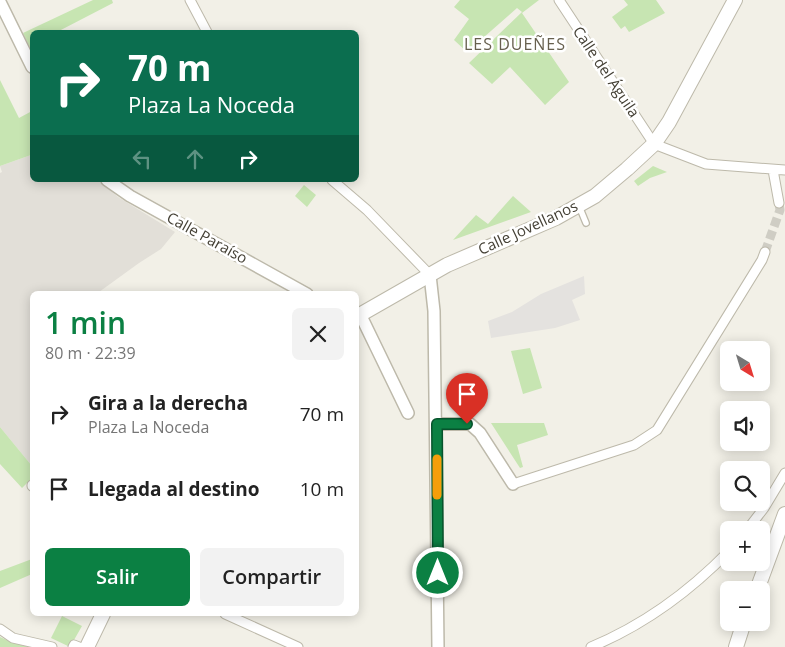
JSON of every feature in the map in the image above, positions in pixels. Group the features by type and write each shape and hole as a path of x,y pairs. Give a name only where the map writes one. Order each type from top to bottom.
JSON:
{"street":[{"path":"190,0 206,30"},
{"name":"Calle del Águila","path":"559,0 654,144"},
{"name":"Calle Jovellanos","path":"359,315 447,265 556,218 595,196 654,144 673,116 735,0"},
{"path":"0,2 30,63"},
{"path":"654,144 706,164 785,170"},
{"path":"773,170 779,203"},
{"name":"Calle Paraíso","path":"110,182 130,196 303,291"},
{"path":"334,182 366,210 430,275 434,311 437,424 438,647"},
{"path":"437,424 470,424 480,433 513,484 634,445 657,430 762,260 765,252"},
{"path":"359,318 408,414"},
{"path":"754,521 785,473"},
{"path":"760,581 785,514"},
{"path":"591,647 646,620 696,582 720,560"},
{"path":"87,647 102,616"},
{"path":"229,616 298,647"},
{"path":"0,629 13,638 52,647"},
{"path":"736,647 741,631"},
{"path":"73,647 74,645 79,646"}],"lane":[{"path":"579,206 586,224"}],"shaded area":[{"path":"30,155 30,182 100,182 118,197 175,232 161,249 100,291 30,291 30,464 0,427 0,173 2,172 0,166"},
{"path":"584,276 585,294 572,300 580,320 555,328 491,338 488,321 512,312 541,294"}],"green space":[{"path":"93,0 112,0 113,3 61,30 30,30 30,48 23,33"},
{"path":"460,0 539,0 522,13 569,82 545,105 510,67 492,84 469,63 522,12 517,8 467,52 454,40 469,19 454,7"},
{"path":"624,0 656,0 665,13 629,32 625,26 621,29 612,17 628,5"},
{"path":"0,80 19,118 30,112 30,155 0,166"},
{"path":"653,166 667,172 650,178 638,186 634,181"},
{"path":"304,185 316,195 307,207 295,196"},
{"path":"513,196 531,212 453,240 476,215 488,224"},
{"path":"530,348 542,388 523,394 511,351"},
{"path":"491,423 544,423 548,435 517,445 523,467 520,468"},
{"path":"0,427 30,464 30,480 22,488 0,464"},
{"path":"30,560 30,575 0,588 0,571"},
{"path":"62,616 82,626 70,647 51,638"},
{"path":"0,637 11,642 29,647 0,647"}],"tunnel":[{"path":"765,252 780,210 779,203"}],"slow traffic":[{"path":"437,459 437,495"}],"district":[{"name":"LES DUEÑES","path":"515,44"}],"route":[{"path":"438,573 437,424 467,424"}]}
